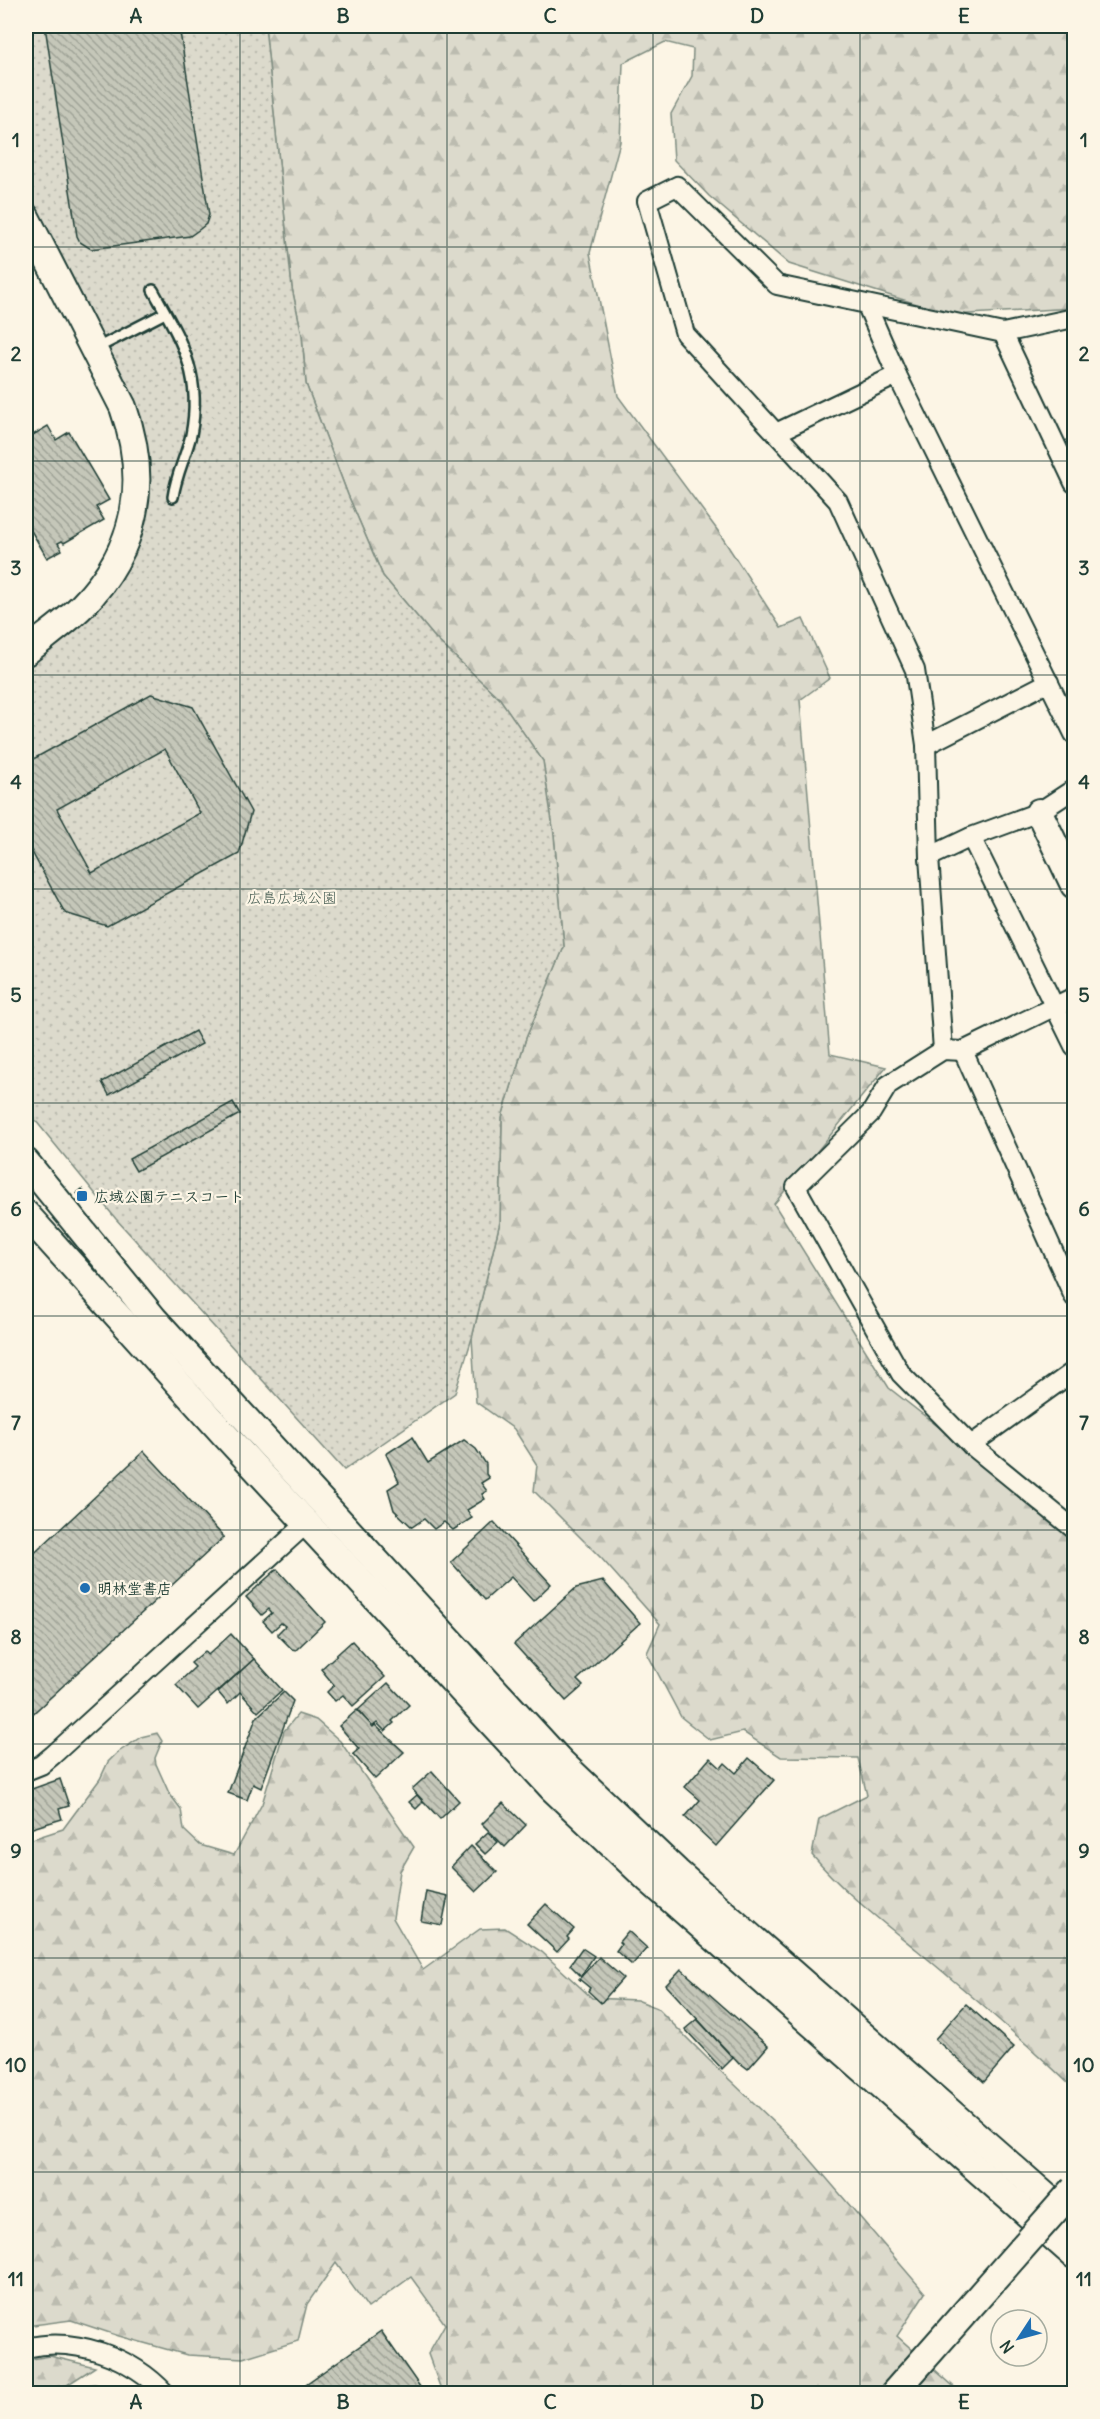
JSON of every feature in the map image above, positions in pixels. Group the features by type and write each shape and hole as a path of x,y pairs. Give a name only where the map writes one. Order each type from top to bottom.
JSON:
{"street":[{"path":"943,1050 929,857 926,745 915,670 838,501 685,334 647,201 677,186 777,285 867,306 1003,333 1074,318"},
{"path":"26,217 123,407 131,429 138,476 133,517 120,553 97,590 81,607 26,652"},
{"path":"867,306 897,375 1074,734"},
{"path":"1003,333 1074,483"},
{"path":"776,433 897,375"},
{"path":"926,745 1049,682"},
{"path":"929,857 971,837 1039,812 1074,789"},
{"path":"1039,812 1074,885"},
{"path":"971,837 1074,1046"},
{"path":"1074,997 963,1051 943,1050 888,1085 871,1113 796,1187 901,1374 971,1445 1074,1530"},
{"path":"963,1051 1074,1298"},
{"path":"26,1162 154,1318 428,1619 561,1761 677,1872 1074,2221"},
{"path":"26,1214 47,1240 513,1748 599,1834 1074,2255"},
{"path":"971,1445 1074,1371"},
{"path":"26,1771 41,1765 53,1755 307,1524"},
{"path":"893,2394 1074,2189"},
{"path":"26,2348 82,2346 117,2357 166,2394"}],"lane":[{"path":"153,290 187,356 193,375 195,397 190,437 176,478 173,497"},
{"path":"95,350 165,313"}],"green space":[{"name":"広島広域公園","path":"26,26 265,26 292,288 302,335 306,384 348,495 383,576 437,640 500,699 543,761 554,835 564,947 526,1038 502,1117 500,1222 472,1338 455,1393 344,1470 116,1219 26,1109 26,666 82,620 148,491 148,453 139,419 26,186"},
{"path":"265,26 1074,26 1074,308 952,315 789,264 709,196 674,160 671,114 692,76 693,49 665,42 623,63 620,142 590,253 618,396 718,531 781,628 803,619 830,678 800,700 830,1054 886,1067 774,1204 889,1388 1074,1533 1074,2089 997,2018 849,1893 812,1855 819,1819 867,1795 858,1758 781,1757 743,1732 710,1740 681,1717 647,1653 660,1624 602,1559 534,1491 537,1465 514,1429 476,1402 472,1338 500,1222 502,1117 526,1038 564,947 554,835 543,761 500,699 437,640 383,576 348,495 306,384 302,335 292,288"},
{"path":"298,1714 316,1720 340,1741 414,1847 400,1871 393,1918 423,1970 480,1929 505,1928 542,1952 592,1998 637,2000 657,2008 798,2145 925,2293 897,2336 961,2393 444,2393 428,2354 445,2324 411,2277 368,2308 336,2263 307,2304 298,2341 243,2358 187,2355 71,2320 26,2326 26,1841 63,1829 100,1779 108,1762 141,1737 157,1733 162,1741 155,1758 156,1764 169,1793 181,1809 184,1830 200,1845 234,1855 262,1804 284,1731"},
{"path":"50,2356 95,2367 67,2385 26,2393 26,2360"},
{"path":"94,2384 131,2393 29,2393"}],"building":[{"path":"45,26 179,26 209,215 206,224 200,229 190,236 91,249 80,242 77,236"},
{"path":"48,426 56,440 69,432 109,500 96,507 104,520 64,543 62,541 58,543 62,550 47,558 26,522 26,439"},
{"path":"151,694 193,707 251,812 239,854 107,926 65,913 26,841 26,763","holes":["165,749 200,813 92,873 57,809"]},
{"path":"195,1031 202,1044 109,1095 102,1082"},
{"path":"233,1102 240,1114 136,1171 129,1159"},
{"path":"82,1189 89,1198 85,1201 77,1193"},
{"path":"412,1437 428,1463 464,1440 476,1449 486,1464 486,1474 489,1478 481,1483 487,1491 482,1494 485,1499 467,1510 472,1518 453,1530 444,1522 434,1529 424,1519 412,1527 394,1510 388,1489 399,1482 386,1454"},
{"path":"144,1451 224,1537 26,1720 26,1561"},
{"path":"494,1522 551,1584 533,1601 511,1577 485,1600 451,1562"},
{"path":"277,1569 325,1622 296,1650 278,1635 285,1626 281,1623 272,1631 263,1621 272,1613 269,1609 262,1615 246,1597"},
{"path":"603,1581 640,1623 577,1680 583,1686 566,1701 514,1644 576,1588"},
{"path":"231,1634 254,1659 198,1709 176,1685 195,1667 191,1663 205,1651 208,1655"},
{"path":"352,1641 385,1677 353,1706 343,1695 335,1701 327,1692 334,1685 321,1669"},
{"path":"254,1659 282,1690 258,1712 240,1692 228,1704 218,1692"},
{"path":"388,1683 409,1705 385,1731 377,1723 372,1727 358,1710"},
{"path":"284,1692 293,1701 261,1788 253,1784 247,1800 228,1793 256,1718"},
{"path":"357,1710 373,1727 375,1725 404,1752 375,1779 353,1754 359,1749 339,1726"},
{"path":"710,1758 721,1768 725,1763 736,1773 749,1758 774,1780 716,1846 685,1817 700,1800 685,1787"},
{"path":"432,1771 459,1801 440,1819 412,1789"},
{"path":"60,1779 69,1806 59,1809 62,1819 26,1830 26,1791"},
{"path":"417,1795 423,1802 416,1809 409,1802"},
{"path":"503,1803 526,1825 505,1847 482,1824"},
{"path":"488,1832 498,1842 485,1854 475,1844"},
{"path":"471,1846 497,1872 476,1892 451,1867"},
{"path":"426,1891 448,1896 442,1925 421,1921"},
{"path":"546,1904 574,1929 567,1937 569,1939 557,1952 527,1924"},
{"path":"628,1931 647,1948 632,1965 616,1951 621,1944 619,1942"},
{"path":"582,1948 594,1956 581,1976 570,1965"},
{"path":"599,1957 623,1978 601,2003 588,1991 590,1988 579,1979"},
{"path":"681,1969 768,2046 748,2069 739,2064 666,1985"},
{"path":"966,2004 1014,2047 984,2082 935,2039"},
{"path":"697,2019 733,2058 722,2069 685,2029"},
{"path":"381,2331 425,2394 312,2394 306,2384"}],"place":[{"name":"広域公園テニスコート","path":"82,1196"},
{"name":"明林堂書店","path":"85,1588"}]}
